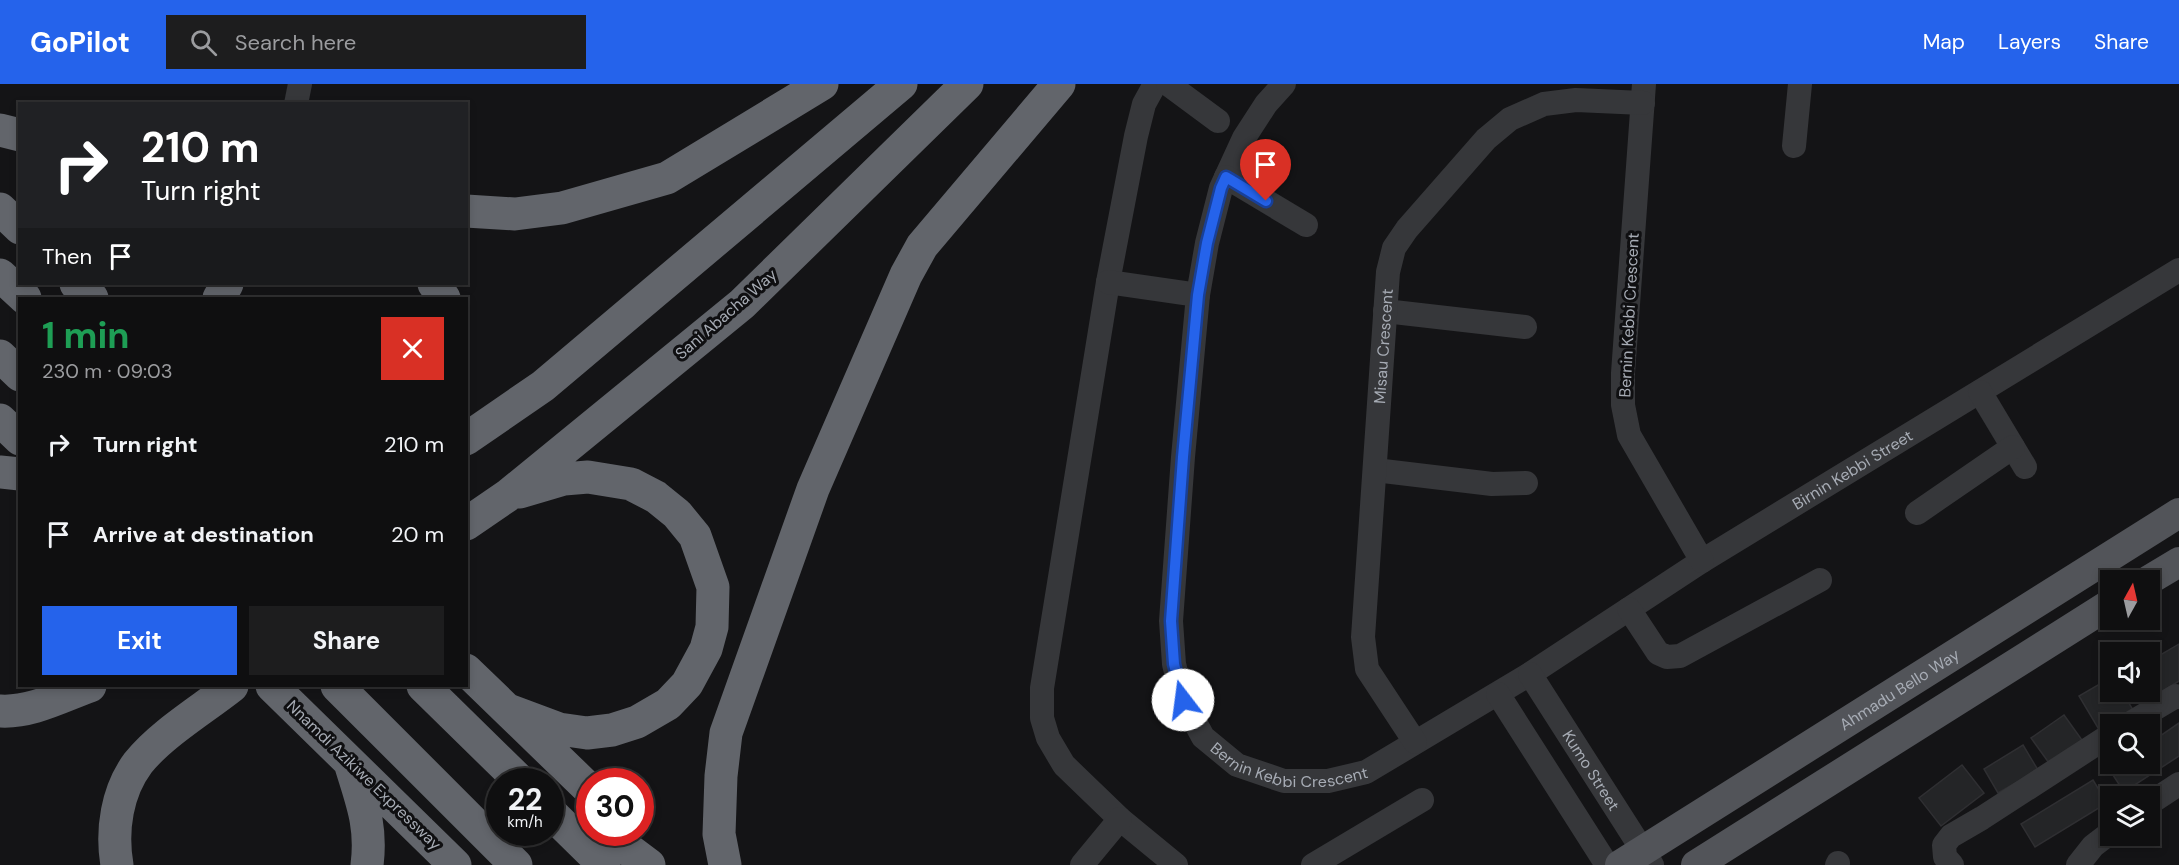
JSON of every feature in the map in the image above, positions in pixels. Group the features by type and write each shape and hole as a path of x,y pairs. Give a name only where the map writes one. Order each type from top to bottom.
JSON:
{"highway":[{"path":"468,211 515,214 562,208 667,178 822,84"},
{"path":"468,438 543,386 901,84"},
{"name":"Sani Abacha Way","path":"468,523 507,496 742,304 967,84"},
{"path":"725,865 719,834 721,776 726,734 813,489 906,274 922,246 1059,84"},
{"path":"0,130 18,134"},
{"path":"0,209 18,226"},
{"path":"0,275 24,297"},
{"path":"77,285 91,297"},
{"path":"0,356 18,373"},
{"path":"0,420 18,437"},
{"path":"0,472 18,474"},
{"path":"507,496 564,479 588,477 631,484 656,497 678,514 695,536 713,587 712,627 706,649 687,684 668,704 637,722 612,730 587,733 559,729 508,710"},
{"path":"468,672 576,776"},
{"path":"0,711 9,712 41,705 87,687"},
{"path":"117,865 115,820 122,792 138,763 169,733 231,687"},
{"name":"Nnamdi Azikiwe Expressway","path":"273,687 455,865"},
{"path":"424,687 506,768"},
{"path":"345,694 465,865"},
{"path":"345,694 516,865"},
{"path":"474,735 518,768"},
{"path":"349,761 367,815 369,848 367,865"},
{"path":"564,826 604,865"},
{"path":"624,846 649,865"},
{"path":"647,846 666,865"}],"main road":[{"name":"Ahmadu Bello Way","path":"1638,860 2179,513"},
{"path":"2160,573 2179,562"},
{"path":"1696,865 2100,610"}],"street":[{"path":"296,102 300,84"},
{"path":"1155,84 1144,104 1139,125 1108,282 1042,688 1042,718 1048,738 1064,765 1120,819 1176,865"},
{"path":"1168,84 1218,121"},
{"name":"Bernin Kebbi Crescent","path":"1284,84 1266,104 1244,138 1221,188 1207,243 1198,295 1171,621 1174,664 1183,700 1203,737 1237,765 1284,780 1328,781 1366,772 1530,674"},
{"path":"1794,146 1800,84"},
{"name":"Bernin Kebbi Crescent","path":"1644,93 1623,373 1623,405 1629,435 1702,561"},
{"name":"Misau Crescent","path":"1415,742 1367,669 1363,637 1388,272 1394,248 1407,229 1478,148 1510,119 1544,104 1644,93"},
{"path":"1226,177 1306,225"},
{"name":"Birnin Kebbi Street","path":"1530,674 1702,561 2179,270"},
{"path":"1108,282 1198,295"},
{"path":"1385,311 1525,327"},
{"path":"1917,513 2019,457 1980,392"},
{"path":"1375,470 1492,484 1526,483"},
{"path":"1629,609 1658,653 1667,657 1680,656 1820,580"},
{"name":"Kumo Street","path":"1530,674 1638,860"},
{"path":"1498,694 1607,865"},
{"path":"2146,714 2176,696 2179,697"},
{"path":"1952,865 1945,857 1944,845 1951,836 2100,741"},
{"path":"2160,796 2179,784"},
{"path":"1313,865 1422,800"},
{"path":"1082,865 1120,819"},
{"path":"2078,865 2100,840"}],"building":[{"path":"2179,644 2179,681 2160,693 2160,655"},
{"path":"2100,684 2100,702 2128,702 2135,713 2100,714 2100,731 2079,696"},
{"path":"2064,715 2082,740 2049,763 2031,738"},
{"path":"2179,723 2179,756 2160,768 2160,736"},
{"path":"2023,745 2038,770 1998,793 1984,769"},
{"path":"1962,765 1984,793 1941,826 1919,798"},
{"path":"2112,774 2152,774 2133,786 2120,786"},
{"path":"2093,780 2100,792 2100,807 2035,847 2021,824"}],"route":[{"path":"1183,700 1174,664 1171,621 1198,295 1207,243 1226,177 1266,201"}]}
